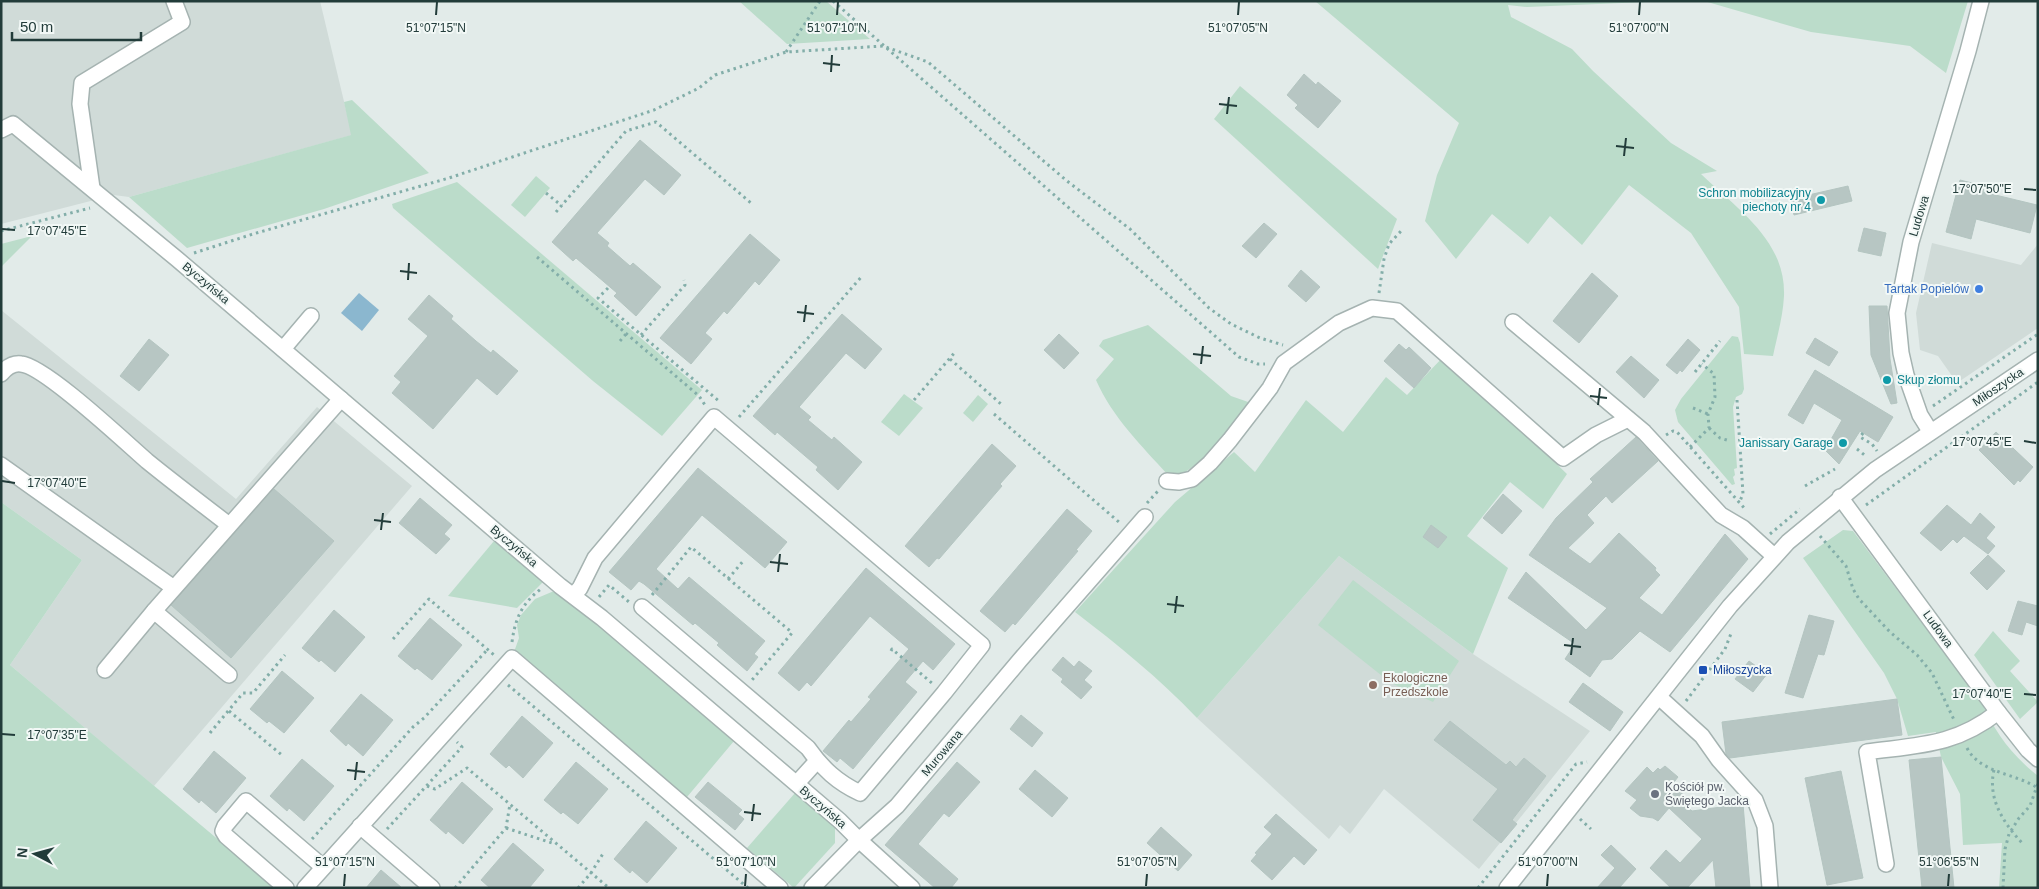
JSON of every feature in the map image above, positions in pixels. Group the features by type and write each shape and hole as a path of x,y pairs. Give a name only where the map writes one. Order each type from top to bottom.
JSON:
{"street":[{"path":"92,188 80,104 82,83 182,22 174,1"},
{"name":"Ludowa","path":"1930,431 1920,415 1906,375 1900,353 1897,313 1911,242 1981,1"},
{"name":"Byczyńska","path":"1,130 13,124 114,206 552,579 574,595 797,783 840,820 912,888"},
{"path":"1167,481 1179,482 1192,479 1210,463 1270,388 1284,363 1338,324 1372,308 1397,312 1563,458 1596,435 1628,419"},
{"path":"283,349 311,316"},
{"path":"1513,322 1628,419 1655,444 1722,515 1743,528 1774,556"},
{"name":"Miłoszycka","path":"1507,888 1730,606 1774,556 1840,497 1930,431 2038,360"},
{"path":"1,374 4,369 21,364 46,376 149,463 229,525"},
{"path":"105,670 174,588 341,399"},
{"path":"574,595 580,588 595,558 714,417 982,645 860,793 840,783 817,761 808,748 642,607"},
{"path":"1,465 174,588"},
{"name":"Ludowa","path":"1840,497 1998,712 2028,750 2038,759"},
{"name":"Murowana","path":"812,888 859,840 897,806 1020,660 1146,517"},
{"path":"154,611 228,675"},
{"path":"305,888 505,666 780,888"},
{"path":"1659,697 1702,736 1719,760 1755,800 1765,826 1770,888"},
{"path":"1886,864 1867,752 1934,743 1961,735 1984,723 1998,712"},
{"path":"797,783 817,761"},
{"path":"286,888 226,836 225,826 246,801 323,867"},
{"path":"360,826 432,888"}],"path":[{"path":"786,52 820,1"},
{"path":"833,1 1239,357 1258,364 1284,363"},
{"path":"177,259 253,234 450,178 654,110 699,88 715,75 786,52 883,46 928,62 1066,181 1130,229 1209,308 1231,324 1260,338 1304,349"},
{"path":"556,212 626,131 656,122 750,203"},
{"path":"546,193 562,206"},
{"path":"1,231 84,209 114,206"},
{"path":"1379,309 1384,259 1389,244 1402,230"},
{"path":"537,257 699,396 714,417"},
{"path":"731,411 739,417 863,275"},
{"path":"641,335 684,285 684,280"},
{"path":"608,288 598,298 724,405"},
{"path":"620,341 626,334"},
{"path":"1695,372 1720,341"},
{"path":"914,400 956,351"},
{"path":"950,359 1001,404"},
{"path":"1702,364 1714,374 1715,378 1715,397 1708,414 1709,428 1720,438 1730,441"},
{"path":"1870,502 2038,382"},
{"path":"1737,400 1743,494 1739,503"},
{"path":"1694,408 1708,414"},
{"path":"994,414 1124,527"},
{"path":"1690,447 1709,428"},
{"path":"1655,444 1673,431 1676,432 1751,515"},
{"path":"1863,433 1860,437 1872,444 1878,451"},
{"path":"1857,449 1868,459"},
{"path":"1806,486 1835,469"},
{"path":"1146,517 1145,506 1167,481"},
{"path":"1763,528 1770,534"},
{"path":"1813,541 1826,532"},
{"path":"1820,536 1846,566 1853,590 1859,599 1890,632 1917,655 1932,673 1972,757 1994,770 2037,785 2030,806 2011,831 2006,849 2003,888"},
{"path":"596,600 609,585 636,609 642,607 691,547 792,633 742,692"},
{"path":"728,579 744,560"},
{"path":"505,666 512,648 514,626 519,612 533,595 552,579"},
{"path":"394,639 429,599 488,649 748,888"},
{"path":"1677,712 1725,649 1735,623"},
{"path":"303,849 413,727 424,718 488,649"},
{"path":"891,651 892,649 944,693"},
{"path":"210,733 243,693 253,693 285,655"},
{"path":"228,711 283,756"},
{"path":"377,840 462,747 445,731"},
{"path":"1478,888 1576,764 1593,762"},
{"path":"426,786 435,789 468,768 609,888"},
{"path":"1994,770 1992,789 1999,811 2011,831 2024,845"},
{"path":"455,888 506,828 510,804"},
{"path":"1582,821 1591,829"},
{"path":"506,828 559,845"},
{"path":"578,888 592,873 604,852"}],"shaded area":[{"path":"1,1 320,1 352,135 129,197 114,195 1,224"},
{"name":"Tartak Popielów","path":"1932,243 2021,265 2038,244 2038,328 1957,383 1938,356 1920,350 1916,313"},
{"path":"1,310 236,499 317,407 412,486 154,786 10,665 82,560 1,502"},
{"name":"Ekologiczne Przedszkole","path":"1339,556 1473,654 1590,731 1479,869 1384,789 1350,834 1340,825 1329,839 1197,718"}],"green space":[{"path":"739,1 826,1 870,39 787,44"},
{"path":"1315,1 1669,1 1527,7 1508,5 1511,17 1572,49 1671,143 1717,171 1701,174 1757,227 1777,258 1782,276 1784,296 1773,356 1744,354 1739,307 1691,233 1629,185 1582,245 1550,216 1528,244 1492,214 1456,259 1425,221 1437,175 1459,123"},
{"path":"1704,1 1968,1 1946,73 1910,46 1811,32"},
{"path":"1240,86 1397,219 1378,269 1214,119"},
{"path":"352,100 429,173 324,209 187,248 129,197 351,135 344,102"},
{"path":"536,176 550,188 525,217 511,205"},
{"path":"457,182 702,390 662,436 593,381 393,208 392,204"},
{"path":"32,236 1,267 1,244"},
{"path":"1148,325 1231,396 1251,403 1218,448 1184,473 1168,475 1119,419 1096,380 1114,359 1099,346 1103,340"},
{"path":"1732,336 1738,337 1740,343 1744,389 1742,394 1736,397 1733,407 1737,468 1734,469 1735,475 1733,477 1735,484 1732,485 1678,422 1675,410 1681,399"},
{"path":"1444,356 1567,474 1543,509 1510,482 1467,536 1508,568 1473,654 1339,556 1197,718 1138,662 1075,612 1175,502 1234,452 1255,472 1306,400 1343,432 1386,377 1407,395"},
{"path":"904,394 923,408 899,436 881,422"},
{"path":"978,395 988,404 973,422 963,413"},
{"path":"1,502 82,560 10,665 276,888 1,888"},
{"path":"1843,530 1853,531 1982,703 2005,743 2038,776 2038,888 1999,888 2002,843 1963,845 1960,794 1941,757 1936,732 1908,736 1897,699 1884,673 1803,558"},
{"path":"494,541 543,582 517,608 448,596"},
{"path":"1353,580 1459,661 1433,702 1391,683 1318,625"},
{"path":"554,591 596,623 734,741 687,797 514,652 519,638 517,625 521,615 535,599"},
{"path":"1993,631 2020,661 2010,671 2038,702 2020,719 1974,655"},
{"path":"795,793 835,826 835,843 794,888 747,848"}],"water":[{"path":"359,293 379,310 362,331 341,313"}],"building":[{"path":"1304,74 1316,85 1318,82 1341,101 1318,128 1295,108 1298,105 1287,95"},
{"path":"640,140 681,175 664,195 645,179 597,233 609,243 607,246 630,266 633,263 661,287 636,316 614,296 617,293 576,258 573,261 552,242"},
{"path":"1960,180 1984,186 1983,192 2037,205 2030,233 1976,219 1971,239 1946,232"},
{"name":"Schron mobilizacyjny piechoty nr 4","path":"1848,186 1852,201 1794,215 1791,199"},
{"path":"1264,223 1277,234 1256,258 1242,246"},
{"path":"1864,228 1886,233 1881,256 1858,251"},
{"path":"750,234 780,260 759,285 755,281 727,314 724,311 705,333 712,339 691,364 660,338"},
{"path":"1301,270 1320,287 1306,302 1288,286"},
{"path":"1592,273 1618,296 1579,343 1553,321"},
{"path":"429,295 453,316 451,319 476,341 491,353 493,350 518,371 497,395 477,378 433,429 392,393 401,382 394,376 428,336 408,319"},
{"path":"1869,306 1887,306 1890,359 1897,403 1891,404 1871,355"},
{"path":"842,314 882,349 865,369 846,353 799,407 811,417 808,420 832,440 834,437 862,462 838,490 816,470 818,467 777,432 775,435 753,416"},
{"path":"1059,334 1079,353 1064,369 1044,350"},
{"path":"1815,338 1838,352 1829,366 1806,353"},
{"path":"149,339 169,355 139,391 120,376"},
{"path":"1688,339 1700,350 1682,372 1680,370 1677,374 1666,365"},
{"path":"1399,344 1406,350 1409,347 1431,368 1414,388 1384,361"},
{"path":"1631,356 1659,380 1644,398 1616,372"},
{"path":"1815,370 1893,417 1878,442 1860,431 1839,464 1825,450 1842,420 1814,403 1803,424 1788,415"},
{"path":"1996,432 2033,467 2020,482 2018,480 2014,485 1979,450"},
{"path":"1636,437 1658,461 1612,503 1606,496 1587,515 1594,523 1568,548 1590,564 1619,533 1656,568 1655,570 1660,575 1639,598 1662,615 1725,534 1748,559 1670,652 1640,631 1612,659 1602,660 1590,677 1565,659 1575,644 1508,598 1526,572 1586,630 1607,608 1529,555 1556,518 1593,482 1590,479"},
{"path":"992,444 1016,466 1000,484 1002,486 939,559 937,558 929,567 905,546"},
{"path":"698,468 787,542 765,568 702,515 656,569 678,589 689,577 765,641 754,654 758,657 747,671 717,645 719,643 695,623 693,625 644,584 639,581 631,590 609,572"},
{"path":"274,489 334,541 231,658 171,605"},
{"path":"1503,494 1522,511 1502,534 1483,518"},
{"path":"420,498 452,525 444,534 450,539 436,554 399,523"},
{"path":"1947,505 1971,525 1980,513 1995,527 1986,538 1995,546 1988,554 1964,536 1957,543 1953,539 1941,551 1920,533"},
{"path":"1067,509 1092,531 1076,550 1078,551 1015,625 1013,623 1005,632 980,611"},
{"path":"1431,525 1447,537 1438,548 1423,537"},
{"path":"1988,555 2005,571 1987,590 1970,573"},
{"path":"866,568 955,644 933,670 923,661 905,682 917,692 853,769 840,758 837,762 823,751 849,720 851,722 871,699 868,697 909,649 870,616 811,686 807,682 799,691 778,673"},
{"path":"2018,601 2038,606 2038,626 2026,622 2022,635 2008,631"},
{"path":"334,610 365,637 335,672 302,648"},
{"path":"1809,615 1834,621 1824,655 1818,654 1803,698 1785,693"},
{"path":"430,618 462,645 432,680 417,668 415,670 398,656"},
{"path":"1063,657 1074,667 1079,661 1092,671 1084,680 1092,687 1081,699 1061,682 1063,679 1052,670"},
{"path":"1749,661 1767,674 1753,692 1735,679"},
{"path":"282,671 314,698 284,733 269,721 267,723 250,709"},
{"path":"1583,683 1623,712 1610,731 1569,702"},
{"path":"361,694 393,720 363,756 348,743 346,746 330,731"},
{"path":"1897,699 1902,735 1730,758 1726,754 1722,722"},
{"path":"1021,715 1043,733 1032,747 1010,729"},
{"path":"522,716 553,743 523,778 509,765 506,768 490,754"},
{"path":"1450,721 1506,765 1510,761 1516,767 1524,758 1546,776 1512,820 1517,824 1501,843 1473,820 1498,789 1434,740"},
{"path":"214,751 246,778 216,813 201,800 199,803 183,789"},
{"path":"1941,757 1954,888 1922,888 1909,760"},
{"path":"302,759 334,786 304,821 289,808 287,811 270,796"},
{"path":"576,762 608,789 578,824 563,812 561,814 544,800"},
{"path":"957,762 980,782 949,817 944,813 918,844 958,879 951,888 935,888 885,845"},
{"path":"1665,766 1678,777 1674,782 1684,791 1678,798 1692,811 1743,804 1750,888 1716,888 1713,860 1687,888 1671,888 1650,868 1666,850 1680,863 1702,839 1669,808 1658,821 1653,818 1640,816 1630,808 1637,800 1625,791 1647,767 1653,773 1658,768 1660,770"},
{"path":"1035,770 1068,798 1052,817 1019,789"},
{"path":"1841,771 1863,878 1827,885 1805,778"},
{"path":"462,782 493,809 463,844 448,831 446,834 430,820"},
{"path":"708,782 742,810 738,814 744,819 735,830 695,797"},
{"path":"1276,814 1317,850 1304,865 1294,856 1272,880 1251,861 1257,854 1255,853 1272,834 1264,827"},
{"path":"646,821 677,848 647,883 632,870 630,873 614,859"},
{"path":"1161,827 1192,855 1178,871 1147,843"},
{"path":"513,843 544,870 529,888 490,888 481,880"},
{"path":"1611,845 1636,869 1619,888 1597,888 1615,868 1601,855"},
{"path":"381,870 402,888 366,888"}],"place":[{"name":"Schron mobilizacyjny piechoty nr 4","path":"1821,200"},
{"name":"Tartak Popielów","path":"1979,289"},
{"name":"Skup złomu","path":"1887,380"},
{"name":"Janissary Garage","path":"1843,443"},
{"name":"Miłoszycka","path":"1703,670"},
{"name":"Ekologiczne Przedszkole","path":"1373,685"},
{"name":"Kościół pw. Świętego Jacka","path":"1655,794"}]}
